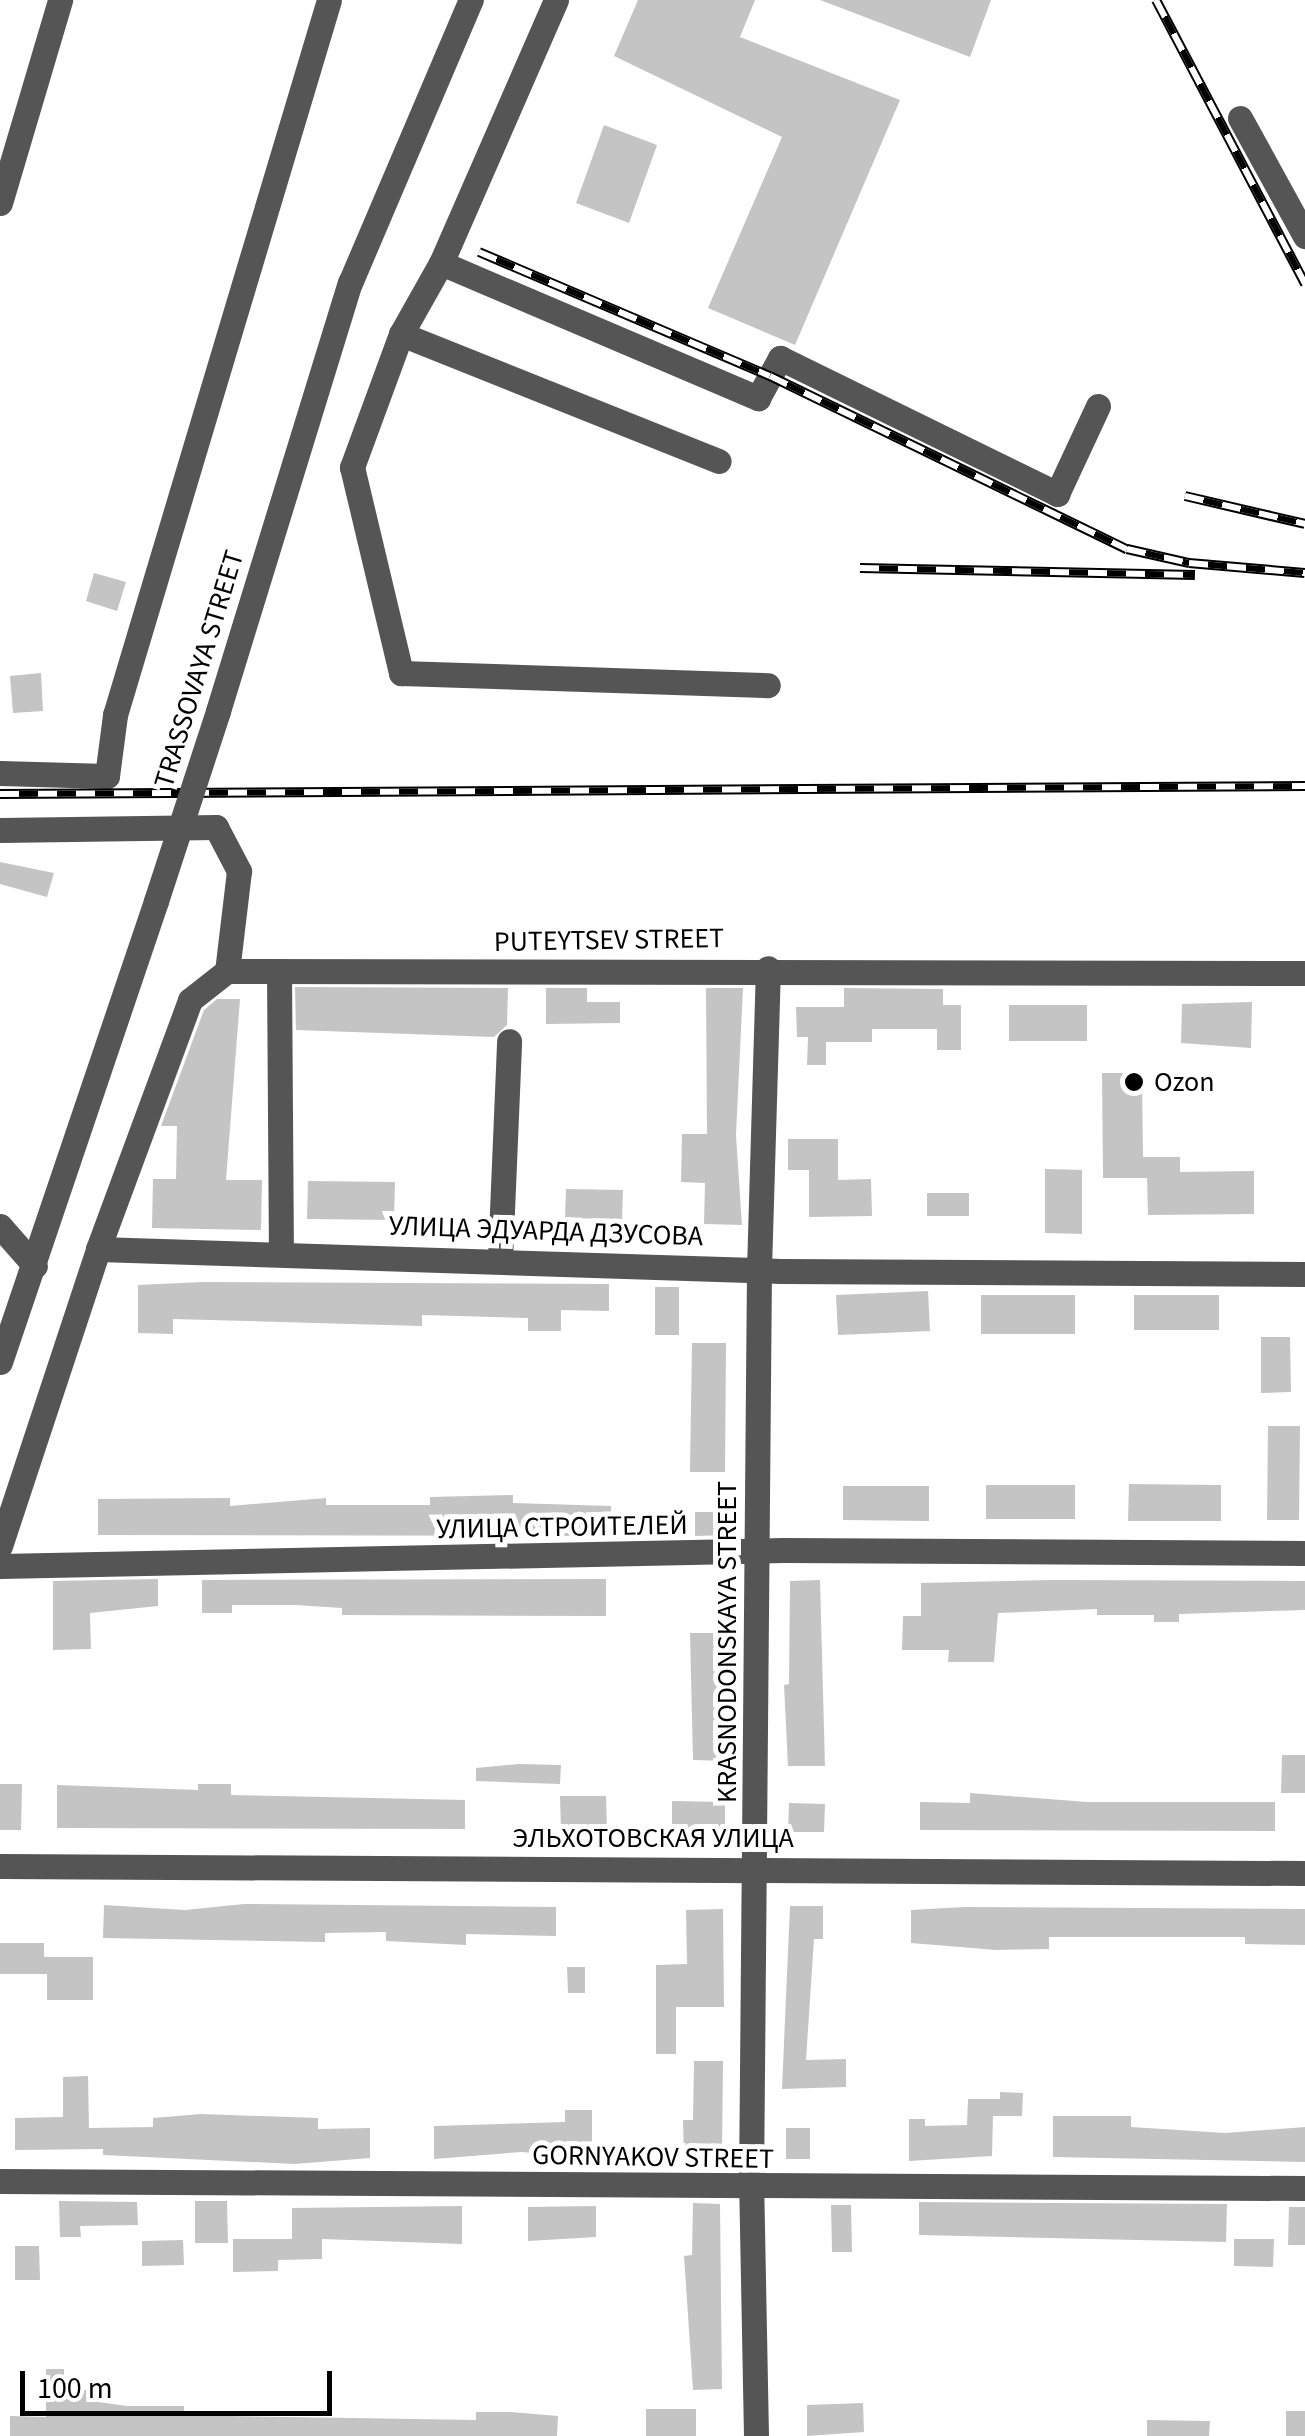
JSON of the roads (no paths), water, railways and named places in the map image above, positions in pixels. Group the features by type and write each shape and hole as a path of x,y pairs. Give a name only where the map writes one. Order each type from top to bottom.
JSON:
{"street":[{"path":"0,203 60,0"},
{"path":"0,773 107,776 114,715 329,0"},
{"name":"TRASSOVAYA STREET","path":"0,1362 218,711 350,283 471,0"},
{"path":"556,0 441,263 401,334 352,467 402,673 768,686"},
{"path":"1240,118 1305,236"},
{"path":"441,263 758,398 780,358 1057,494 1098,406"},
{"path":"401,334 719,461"},
{"path":"0,830 216,827 240,871 227,971 190,1000 98,1249 0,1546"},
{"name":"PUTEYTSEV STREET","path":"227,971 768,968 1305,973"},
{"name":"KRASNODONSKAYA STREET","path":"756,2436 751,2186 758,1268 768,968"},
{"path":"280,971 281,1252"},
{"path":"500,1259 509,1041"},
{"path":"0,1226 35,1266"},
{"name":"УЛИЦА ЭДУАРДА ДЗУСОВА","path":"98,1249 758,1268 1305,1274"},
{"name":"УЛИЦА СТРОИТЕЛЕЙ","path":"0,1566 756,1554 1305,1554"},
{"name":"ЭЛЬХОТОВСКАЯ УЛИЦА","path":"0,1866 1305,1873"},
{"name":"GORNYAKOV STREET","path":"0,2181 1305,2188"}],"railway":[{"path":"1156,0 1305,284"},
{"path":"479,252 770,376 1127,549 1189,563 1305,573"},
{"path":"1185,496 1305,524"},
{"path":"860,568 1195,575"},
{"path":"0,794 1305,786"}],"place":[{"name":"Ozon","path":"1134,1082"}]}
